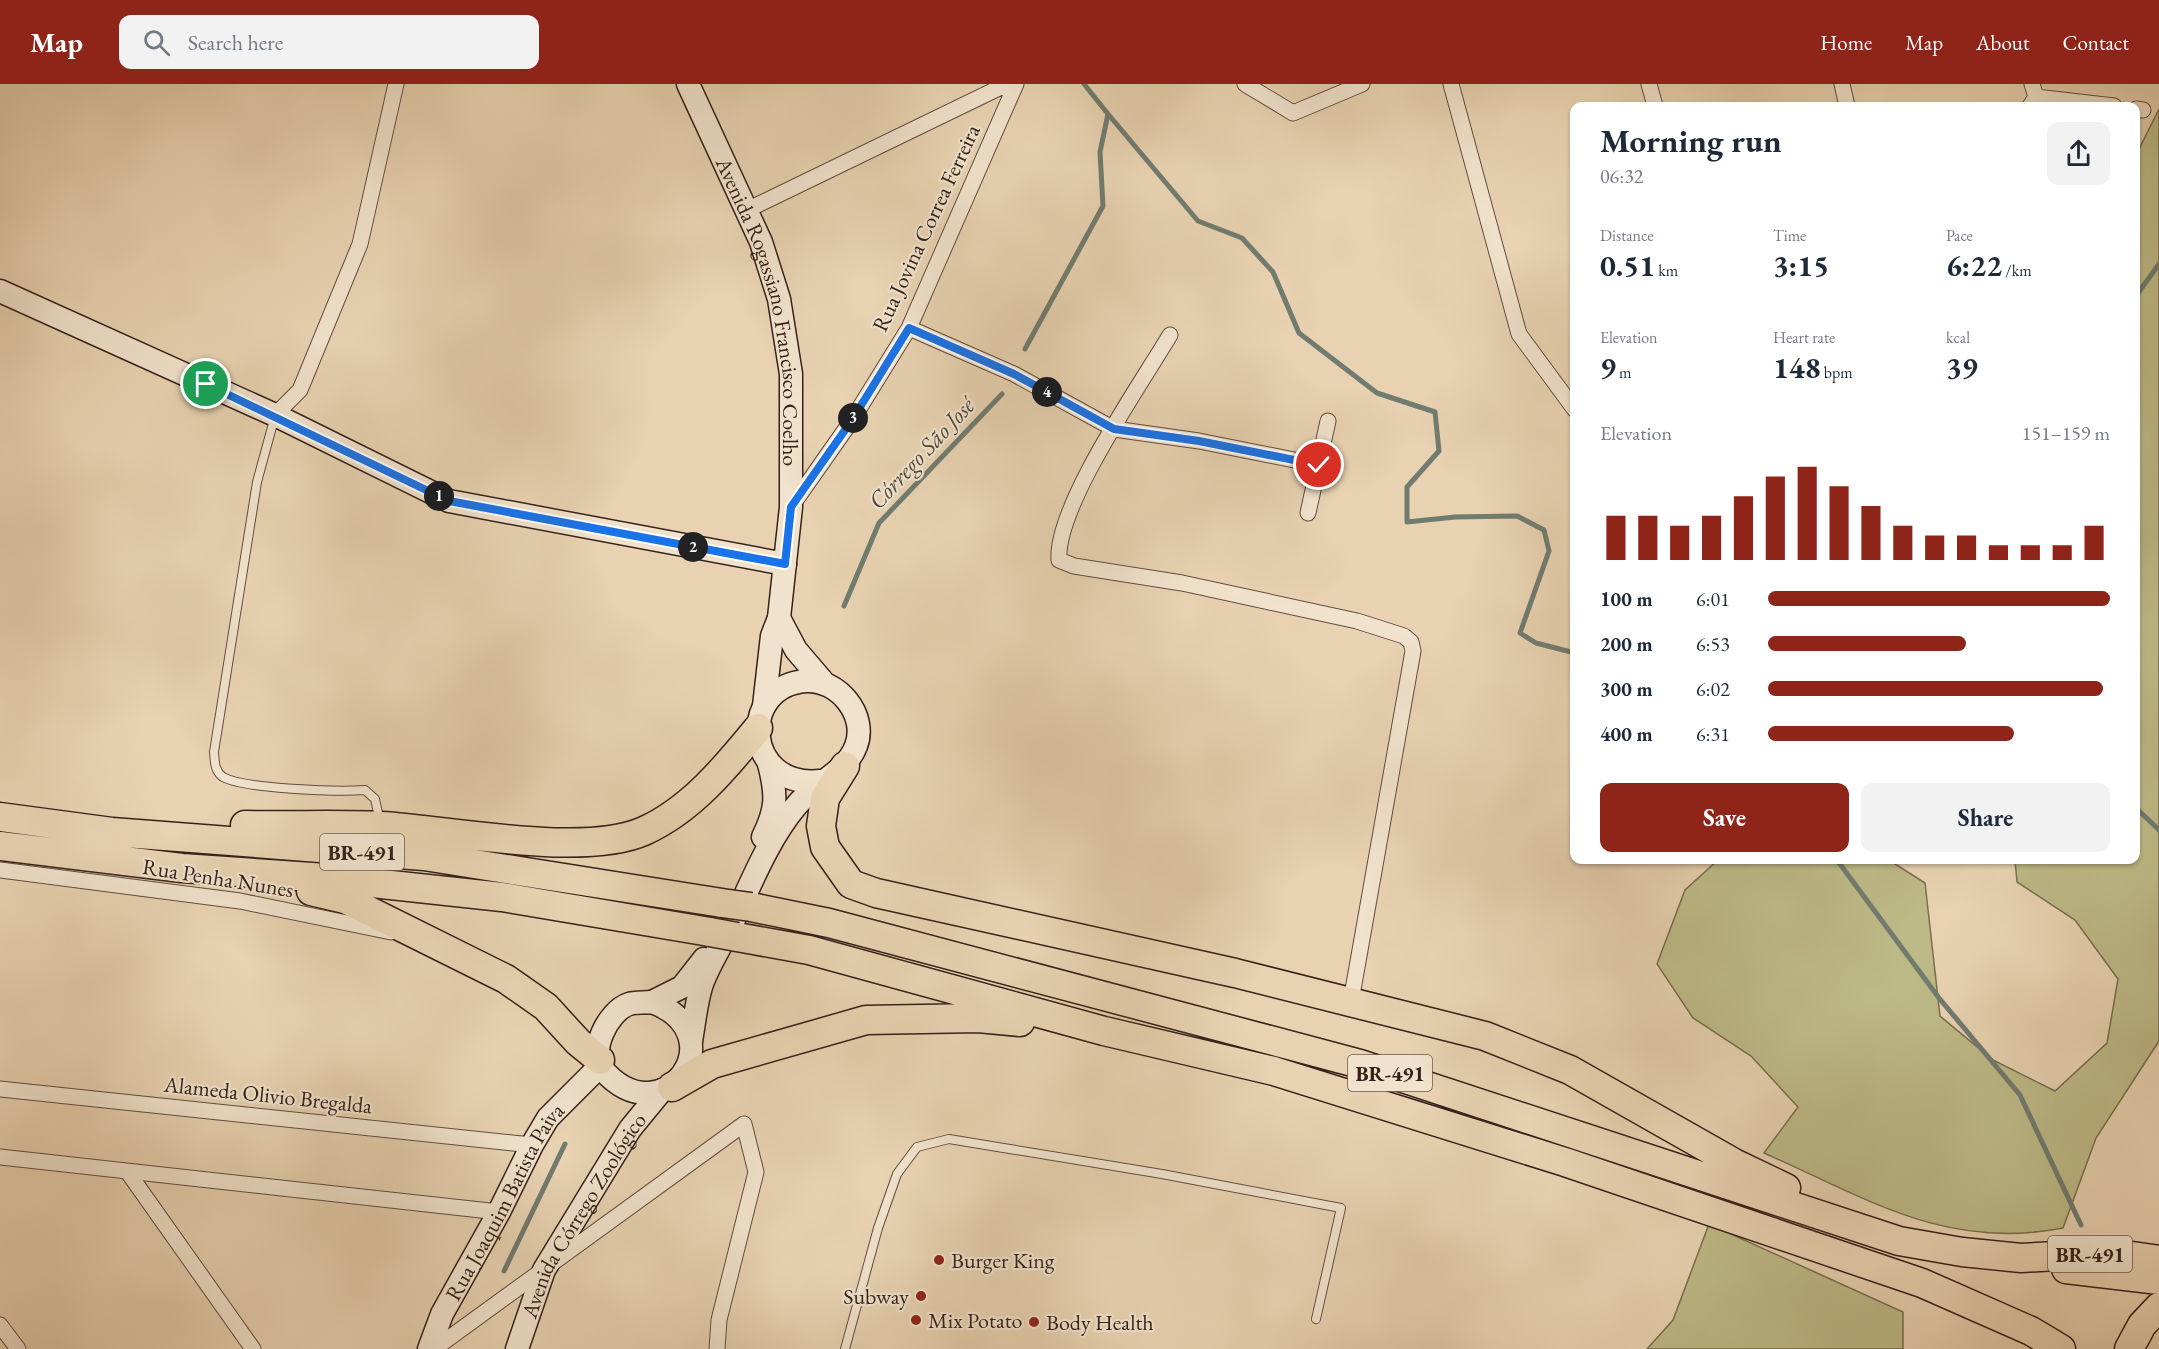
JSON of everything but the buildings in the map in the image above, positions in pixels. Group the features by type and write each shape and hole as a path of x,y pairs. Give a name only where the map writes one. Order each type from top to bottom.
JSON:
{"highway":[{"path":"112,832 186,823 381,826 547,841 612,842 645,831 680,809 710,784 761,717"},
{"path":"845,766 825,798 820,826 825,847 851,884 876,893 1235,973 1485,1036 1570,1070 1734,1163 1899,1242"},
{"name":"BR-491","path":"0,817 112,832 424,856 751,907 829,923 1360,1064 1899,1242 2021,1258 2111,1253 2159,1260"},
{"name":"BR-491","path":"0,846 182,868 326,878 502,897 809,950 1104,1031 1274,1071 1565,1162 1922,1283 1976,1305 2061,1349"},
{"path":"182,868 292,887 345,899 506,979 546,1007 600,1063"},
{"path":"667,1089 712,1064 866,1020 978,1018 1104,1031"},
{"path":"2021,1258 2049,1267 2159,1280"},
{"path":"1976,1305 2037,1349"},
{"path":"2128,1349 2142,1325 2159,1307"}],"main road":[{"name":"Avenida Rogassiano Francisco Coelho","path":"688,84 761,242 779,299 791,374 791,507 779,618 772,636 761,717"},
{"path":"0,291 275,415 449,501 785,564"},
{"path":"779,618 796,650 825,684 846,697 857,719 857,744 845,766 820,781 796,805 776,835 701,987 691,1041 691,1059 684,1075 667,1089 652,1094 629,1090 613,1081 600,1063 599,1042 609,1021 627,1005 651,1002 682,987 705,958 773,818 776,791 769,764 760,747 761,717 776,693 791,684 808,681 825,684"},
{"path":"769,764 792,780 820,781"},
{"path":"651,1002 670,1009 684,1023 691,1041"},
{"name":"Rua Joaquim Batista Paiva","path":"429,1349 442,1314 548,1118 600,1063"},
{"name":"Avenida Córrego Zoológico","path":"517,1349 544,1270 630,1129 667,1089"}],"street":[{"path":"275,415 300,390 319,351 360,244 396,84"},
{"name":"Rua Jovina Correa Ferreira","path":"747,210 1006,84"},
{"name":"Rua Jovina Correa Ferreira","path":"791,507 852,420 909,328 1016,84"},
{"path":"1245,84 1293,113 1362,84"},
{"path":"1451,84 1519,334 1570,403"},
{"path":"1649,84 1653,102"},
{"path":"1842,84 1846,102"},
{"path":"2033,96 2082,102"},
{"path":"909,328 1014,374 1114,429 1199,441 1319,465"},
{"path":"1170,335 1074,497 1058,550 1059,560 1074,566 1182,583 1357,621 1404,636 1411,642 1413,651 1351,1001"},
{"path":"1308,513 1328,421"},
{"name":"Rua Penha Nunes","path":"0,870 240,901 427,940"},
{"name":"Alameda Olivio Bregalda","path":"0,1089 532,1145"},
{"path":"434,1349 744,1124 756,1172 718,1320 717,1349"},
{"path":"0,1157 499,1212"},
{"path":"127,1171 253,1349"},
{"path":"0,1325 18,1349"}],"lane":[{"path":"275,415 257,482 214,752 216,768 223,777 277,787 341,792 365,790 375,799 381,826"},
{"path":"845,1349 878,1228 897,1174 917,1147 949,1139 1162,1174 1341,1208 1316,1319"}],"shaded area":[{"path":"2159,109 2159,1041 2096,1138 2063,1228 2021,1233 1981,1232 1944,1226 1873,1203 1764,1153 1798,1107 1751,1056 1693,1018 1657,964 1685,890 1714,864 1895,864 1925,883 1940,1016 1993,1060 2055,1091 2107,1043 2118,979 2075,920 2017,882 2015,864 2140,864 2140,147"},
{"path":"1709,1224 1903,1312 1903,1349 1647,1349 1673,1320"}],"waterway":[{"path":"1025,349 1103,206 1100,152 1108,114 1084,84"},
{"path":"1108,114 1198,221 1242,238 1273,272 1299,333 1377,393 1435,412 1439,451 1407,487 1407,522 1455,517 1517,516 1544,530 1549,551 1520,633 1536,643 1570,652"},
{"path":"2140,290 2159,264"},
{"name":"Córrego São José","path":"844,606 879,523 1002,394"},
{"path":"2140,812 2159,830"},
{"path":"1840,864 1939,998 2020,1095 2081,1225"},
{"name":"Córrego São José","path":"504,1271 565,1144"}],"place":[{"name":"Burger King","path":"939,1260"},
{"name":"Subway","path":"921,1296"},
{"name":"Mix Potato","path":"916,1320"},
{"name":"Body Health","path":"1034,1322"}],"route":[{"path":"206,384 275,415 449,501 785,564 791,507 852,420 909,328 1014,374 1114,429 1199,441 1319,465"}]}
